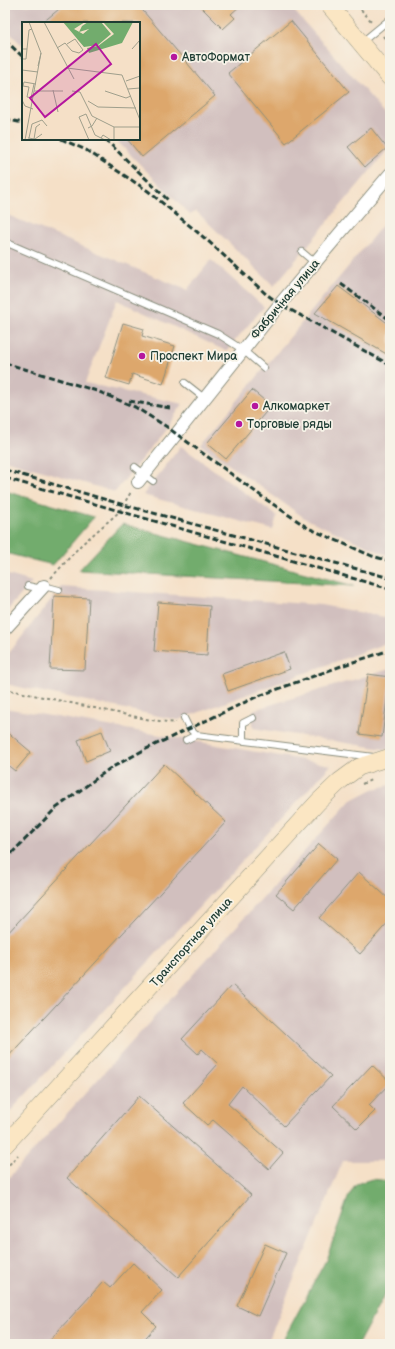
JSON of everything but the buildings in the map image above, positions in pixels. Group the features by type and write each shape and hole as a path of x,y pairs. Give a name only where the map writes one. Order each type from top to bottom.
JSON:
{"street":[{"path":"329,5 390,78"},
{"name":"Фабричная улица","path":"143,476 243,350 390,174"},
{"path":"5,629 43,587"},
{"name":"Транспортная улица","path":"5,1145 318,802 340,781 359,767 389,758"}],"lane":[{"path":"361,43 388,21 390,28"},
{"path":"5,242 218,334 243,350 264,368"},
{"path":"302,252 315,263"},
{"path":"185,383 204,398"},
{"path":"28,586 59,590"},
{"path":"243,740 243,723 253,718"},
{"path":"184,719 189,728 196,735"},
{"path":"186,740 196,735 389,758"}],"path":[{"path":"357,5 390,45"},
{"path":"43,587 81,545 119,512 143,476"},
{"path":"5,689 151,720 175,723 184,719"},
{"path":"356,787 375,778"},
{"path":"5,1168 21,1151"}],"shaded area":[{"path":"5,5 289,5 390,119 390,147 274,286 196,211 190,215 116,140 140,140 140,22 22,22 22,45 5,28"},
{"path":"5,214 187,290 211,260 264,307 226,351 117,300 85,383 183,404 167,427 115,492 5,460"},
{"path":"390,216 390,555 306,519 201,445"},
{"path":"181,446 277,516 273,530 143,495"},
{"path":"5,574 32,582 5,613"},
{"path":"61,587 321,605 390,618 390,642 178,720 5,684 5,658"},
{"path":"390,669 390,750 253,728 253,710"},
{"path":"5,708 331,765 5,1117"},
{"path":"390,785 390,1161 343,1161 267,1344 5,1344 5,1182 350,801 373,789"}],"green space":[{"path":"5,491 94,517 53,565 5,553"},
{"path":"122,524 354,586 79,570"},
{"path":"372,1179 390,1181 390,1285 358,1344 281,1344 326,1260 348,1198 356,1184"}],"railway":[{"path":"5,40 22,56"},
{"path":"5,119 22,123"},
{"path":"63,140 86,150 148,191 208,241 266,294 280,304 390,365"},
{"path":"106,140 169,201"},
{"path":"341,284 390,320"},
{"path":"5,363 97,391 135,407 167,427 264,498 308,528 372,556 390,561"},
{"path":"129,401 170,408"},
{"path":"5,470 124,505 390,578"},
{"path":"5,478 390,589"},
{"path":"5,860 55,809 109,769 144,750 256,697 390,650"}],"place":[{"name":"АвтоФормат","path":"174,57"},
{"name":"Проспект Мира","path":"142,356"},
{"name":"Алкомаркет","path":"255,406"},
{"name":"Торговые ряды","path":"239,424"}]}
